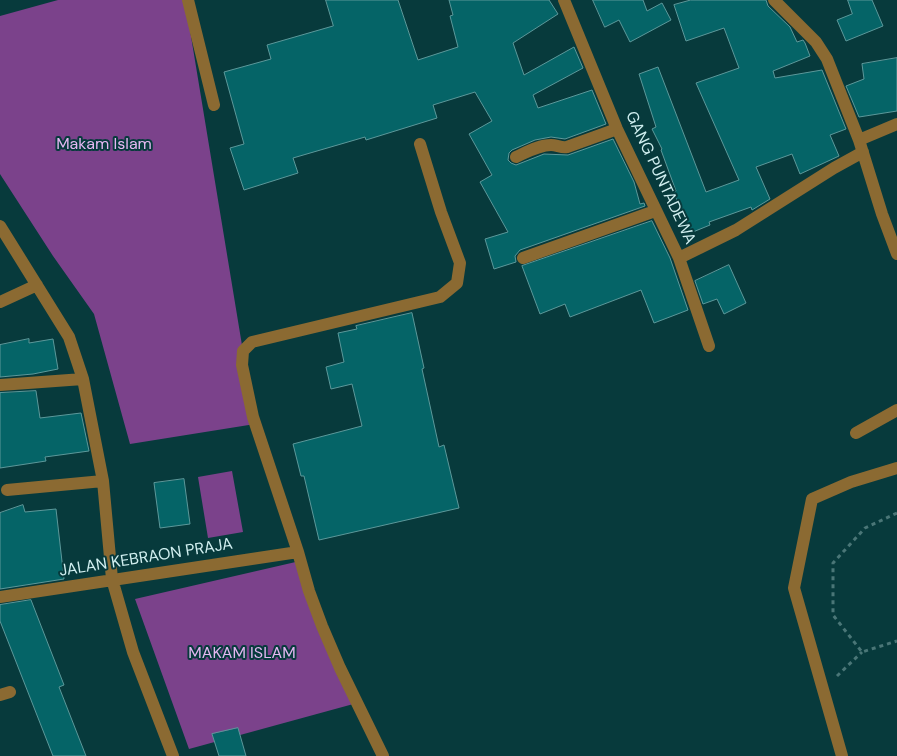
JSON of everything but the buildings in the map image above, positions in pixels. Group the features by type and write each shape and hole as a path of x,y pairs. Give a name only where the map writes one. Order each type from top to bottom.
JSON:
{"street":[{"path":"188,0 214,105"},
{"name":"GANG PUNTADEWA","path":"564,0 617,129 678,258 736,230 834,168 863,152"},
{"path":"774,0 816,42 827,59 859,140 882,214 897,254"},
{"path":"859,140 897,124"},
{"path":"516,156 542,146 554,144 561,148 567,147 617,129"},
{"path":"383,756 322,626 309,592 298,552 252,417 242,365 243,351 252,342 440,297 457,283 460,263 441,212 420,144"},
{"path":"524,258 655,211"},
{"path":"0,226 69,337 82,379 103,481 112,580 134,652 173,756"},
{"path":"678,258 709,346"},
{"path":"0,302 37,285"},
{"path":"0,385 82,379"},
{"path":"856,433 897,410"},
{"path":"842,756 794,588 812,499 852,482 897,468"},
{"path":"7,490 103,481"},
{"name":"JALAN KEBRAON PRAJA","path":"0,597 298,552"}],"path":[{"path":"862,652 834,615 833,563 865,528 897,513"},
{"path":"823,689 862,652 897,641"}],"green space":[{"name":"Makam Islam","path":"58,0 185,0 255,424 130,444 94,314 53,256 0,174 0,16"},
{"path":"232,471 243,532 208,538 198,477"},
{"name":"MAKAM ISLAM","path":"300,561 357,703 189,749 135,599"}]}
